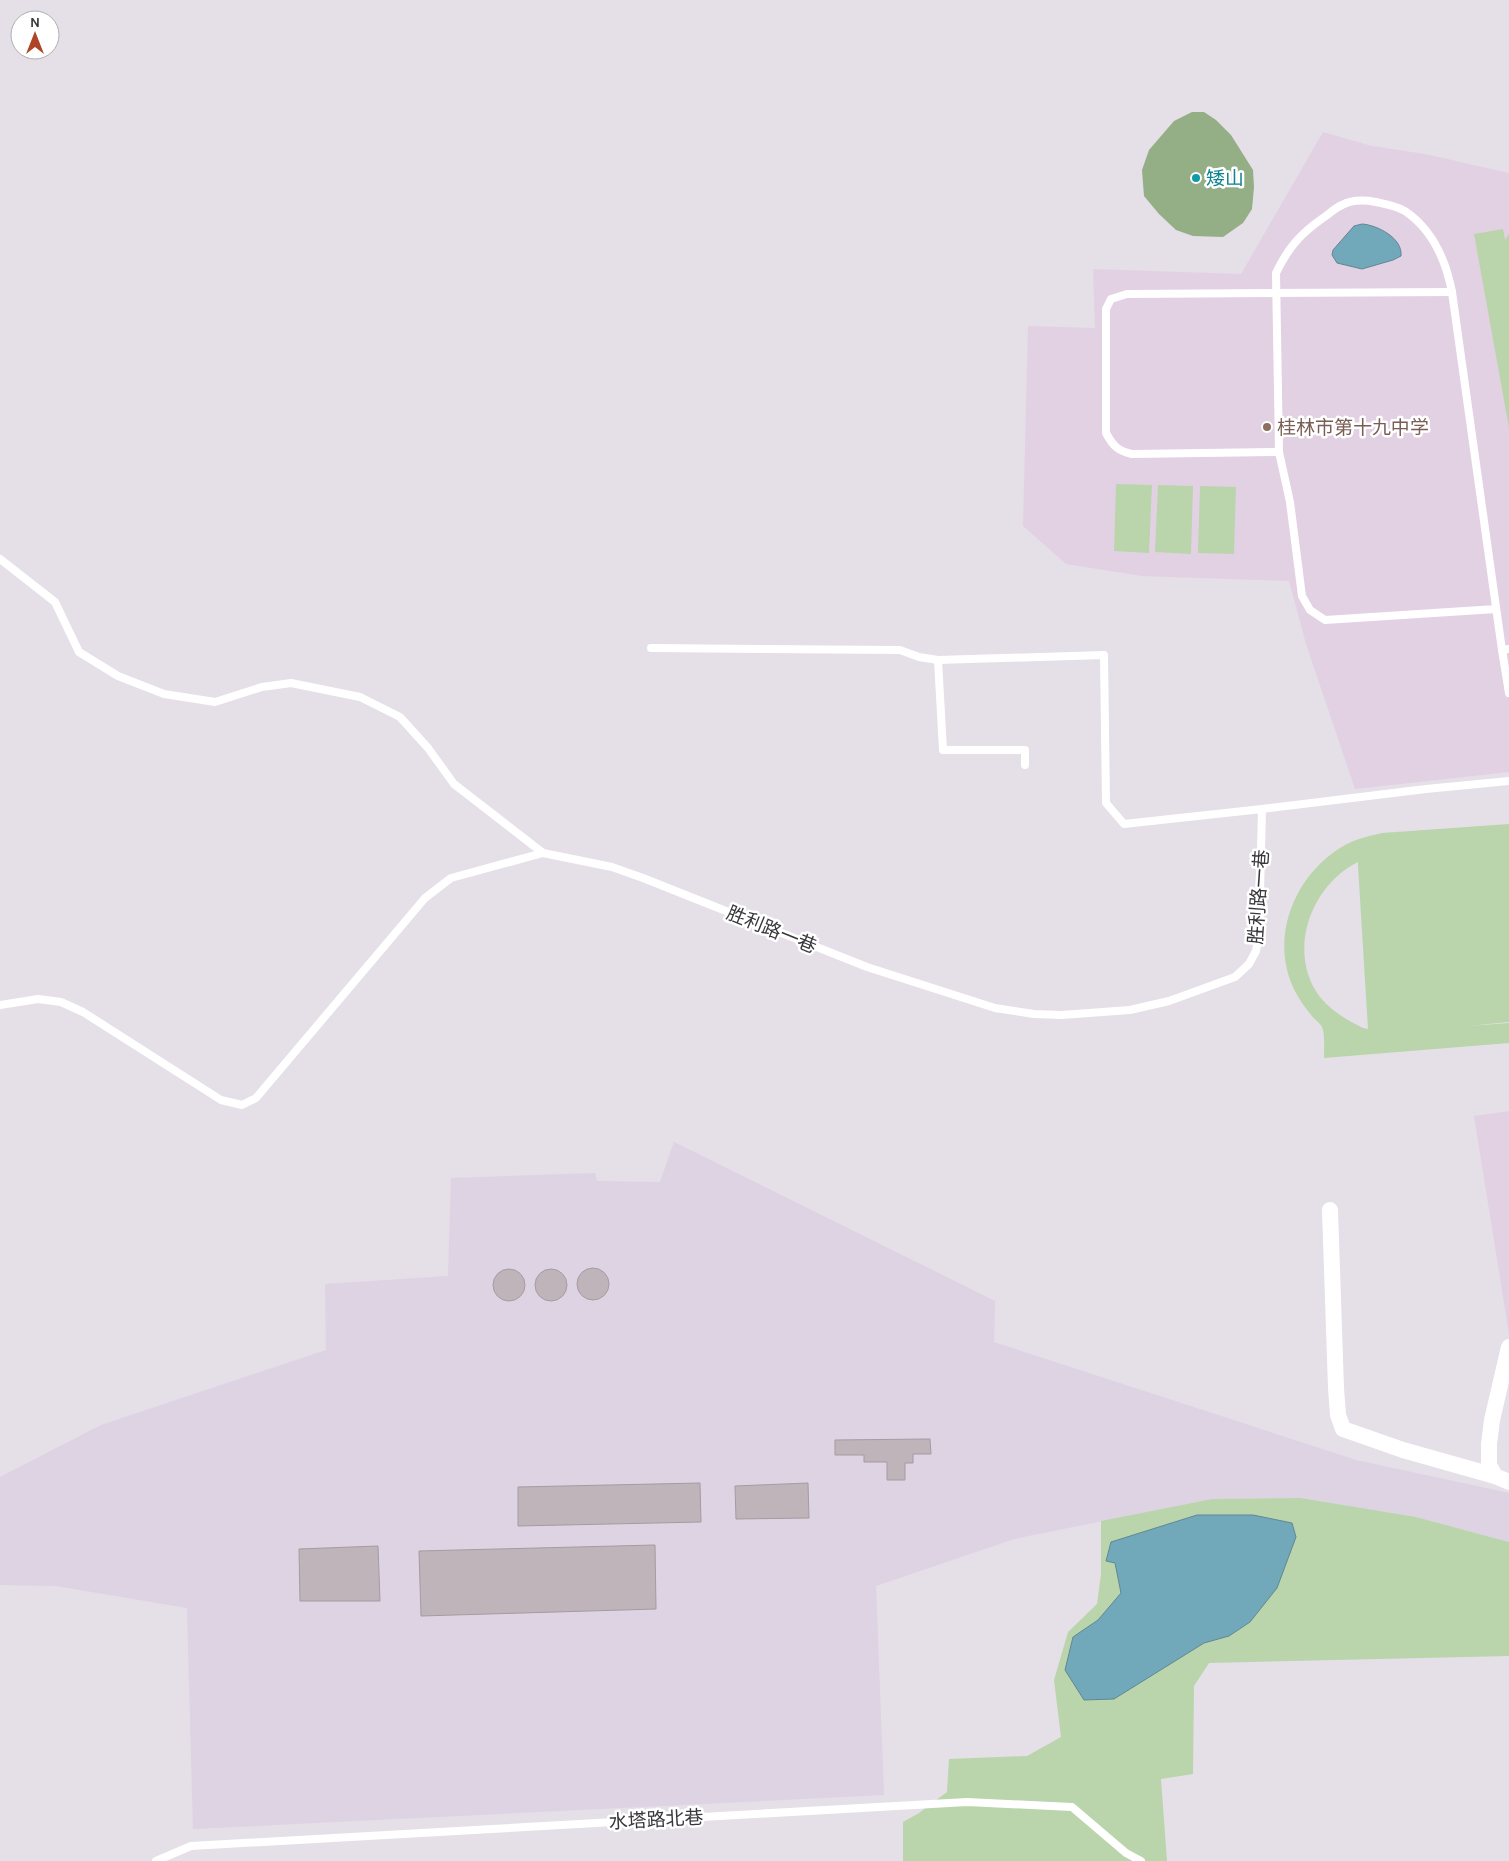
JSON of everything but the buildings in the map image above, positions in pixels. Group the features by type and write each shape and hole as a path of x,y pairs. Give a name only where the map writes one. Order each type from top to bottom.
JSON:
{"street":[{"path":"1330,1210 1336,1388 1338,1415 1343,1430 1502,1479"},
{"path":"1502,1479 1489,1465 1492,1420 1509,1347"}],"lane":[{"path":"1496,609 1325,620 1310,610 1302,596 1290,502 1279,452 1276,273 1289,248 1314,225 1342,205 1357,201 1372,202 1404,211 1418,222 1442,255 1452,292 1496,609 1506,649 1509,693"},
{"path":"1279,452 1132,454 1121,452 1112,444 1106,433 1106,309 1111,298 1127,294 1452,292"},
{"name":"胜利路一巷","path":"0,559 55,602 79,652 118,676 164,694 215,702 262,687 291,683 360,698 400,718 428,748 454,784 543,853 612,867 866,967 995,1008 1034,1014 1061,1015 1130,1010 1169,1001 1235,977 1249,964 1256,951 1260,934 1262,809"},
{"path":"651,648 900,650 919,657 938,660 1104,656 1106,803 1124,824 1509,781"},
{"path":"938,660 943,750 1025,750 1025,765"},
{"path":"0,1005 38,999 61,1002 82,1012 221,1100 242,1105 256,1098 425,898 450,878 543,853"},
{"name":"水塔路北巷","path":"156,1861 191,1846 967,1802 1072,1807 1126,1853 1141,1861"}],"shaded area":[{"name":"桂林市第十九中学","path":"1323,132 1372,146 1425,154 1509,173 1509,772 1355,789 1306,644 1289,581 1142,576 1066,564 1023,526 1028,326 1095,328 1093,269 1241,274"},
{"path":"1509,1111 1509,1334 1474,1116"},
{"path":"674,1142 995,1301 994,1342 1356,1460 1509,1493 1509,1542 1416,1517 1301,1498 1212,1499 1014,1539 876,1586 884,1795 193,1829 187,1608 56,1586 0,1585 0,1477 101,1425 326,1350 325,1284 448,1276 451,1178 595,1173 597,1181 660,1182"}],"green space":[{"path":"1192,112 1204,112 1216,120 1231,135 1253,170 1252,209 1243,223 1223,237 1193,236 1176,230 1144,196 1142,170 1149,150 1174,121"},
{"path":"1503,229 1505,240 1509,234 1509,428 1474,234"},
{"path":"1116,484 1152,485 1149,553 1114,551"},
{"path":"1158,485 1193,486 1191,554 1155,552"},
{"path":"1200,486 1236,487 1234,554 1198,553"},
{"path":"1509,824 1509,1022 1468,1026 1509,1023 1509,1043 1324,1058 1322,1027 1299,998 1286,967 1284,946 1286,926 1292,906 1301,888 1313,871 1345,845 1382,833","holes":["1358,862 1368,1029 1345,1018 1324,1002 1310,979 1305,960 1305,941 1309,921 1316,903 1327,886 1341,873"]},
{"path":"1301,1498 1416,1517 1509,1542 1509,1656 1209,1663 1194,1686 1193,1774 1161,1779 1167,1861 903,1861 903,1822 919,1813 947,1792 949,1759 1027,1756 1061,1737 1054,1680 1068,1632 1097,1604 1101,1574 1101,1521 1212,1499"}],"water":[{"path":"1362,224 1375,227 1393,238 1401,249 1401,256 1362,269 1337,263 1332,255 1333,250 1354,226"},
{"path":"1197,1515 1253,1515 1292,1523 1296,1537 1277,1588 1250,1622 1229,1636 1204,1643 1114,1699 1084,1700 1065,1670 1073,1637 1098,1620 1121,1593 1115,1563 1106,1561 1111,1542"}],"place":[{"name":"矮山","path":"1196,178"},
{"name":"桂林市第十九中学","path":"1267,427"}]}
